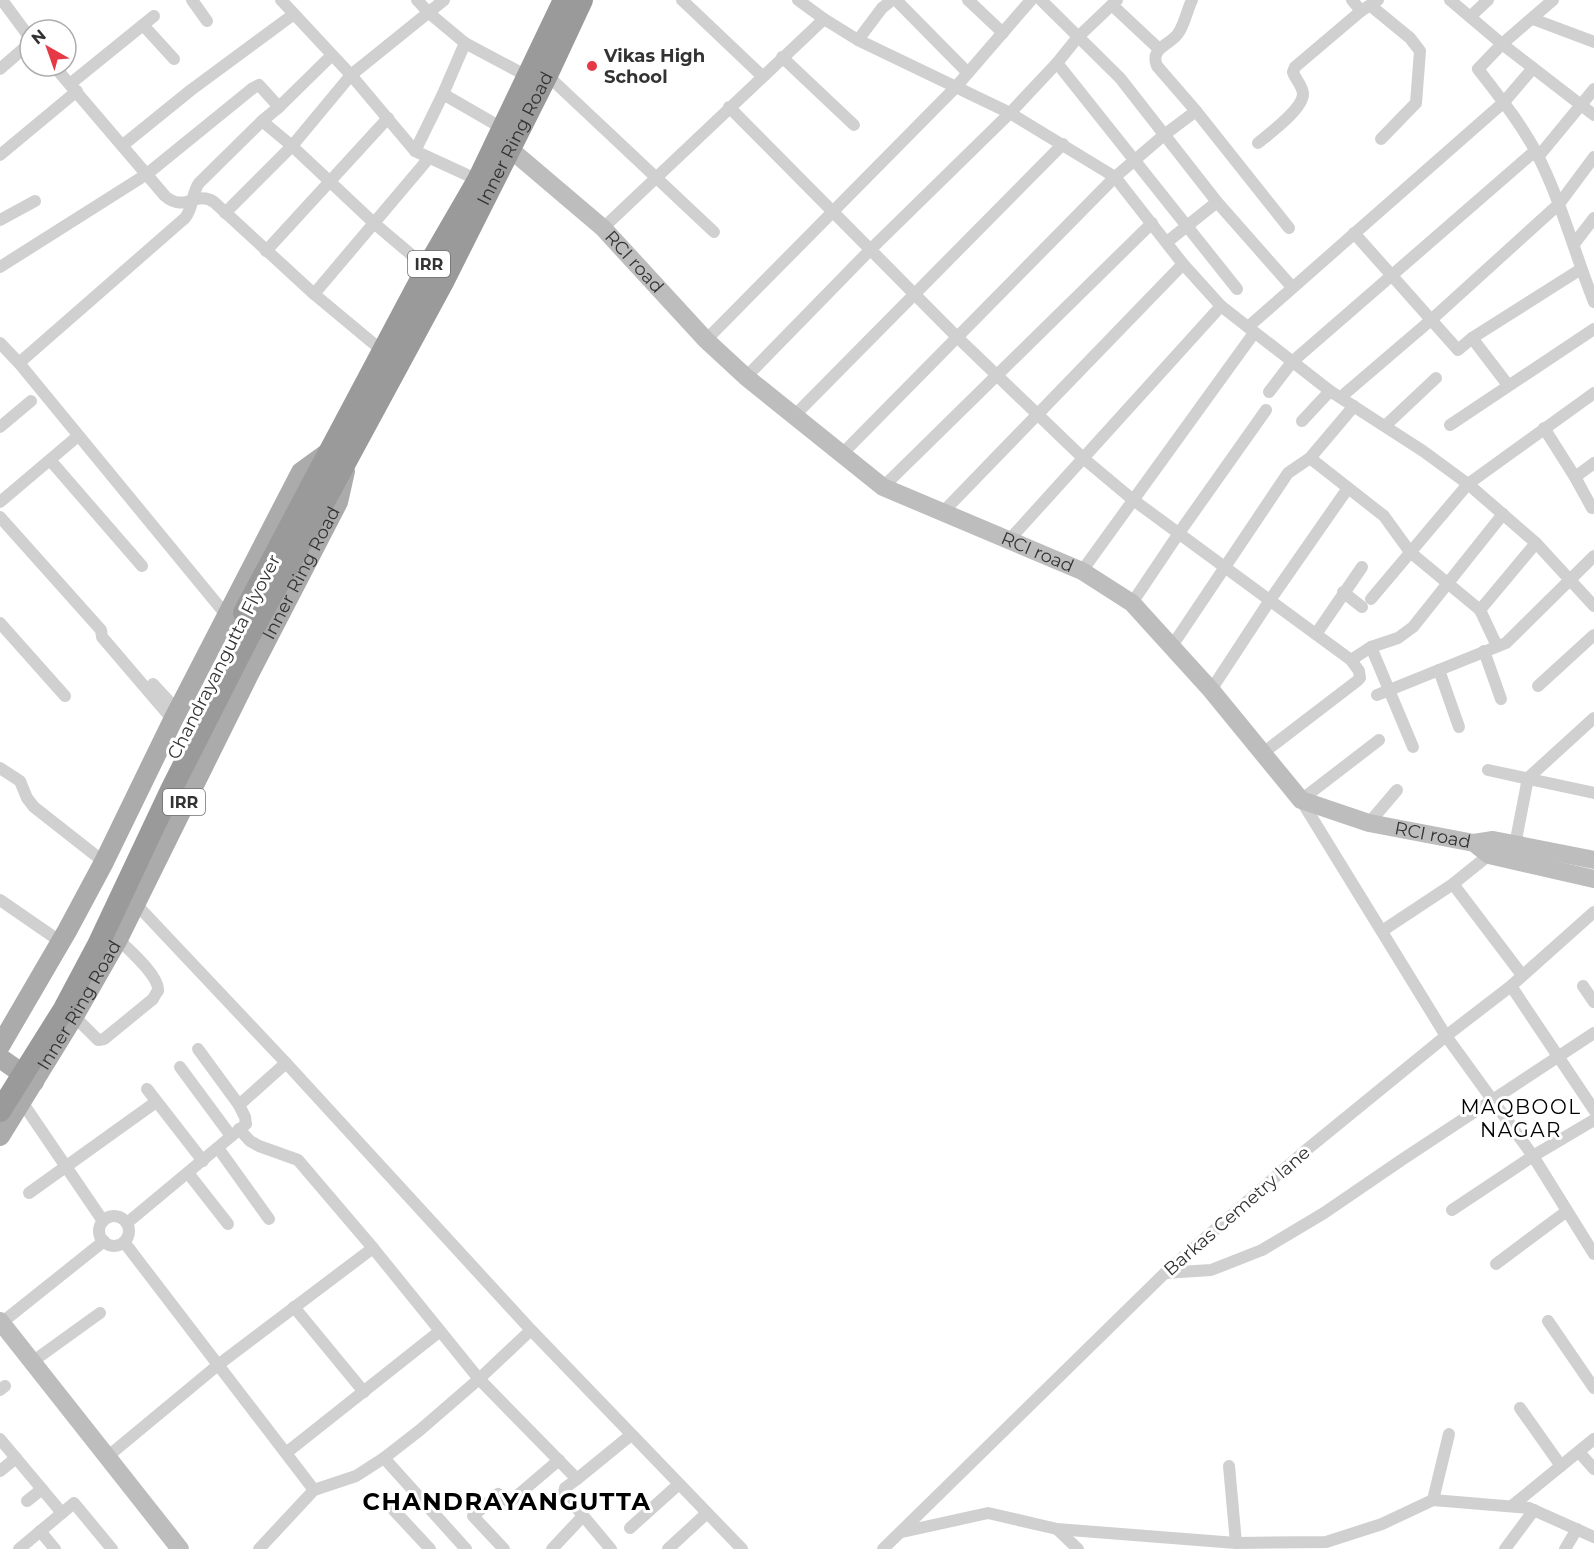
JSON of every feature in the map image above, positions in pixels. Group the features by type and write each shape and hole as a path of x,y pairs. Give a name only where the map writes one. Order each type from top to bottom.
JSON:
{"highway":[{"name":"Inner Ring Road","path":"537,75 564,0"},
{"name":"Inner Ring Road","path":"339,455 506,139 537,75 582,0"},
{"name":"Inner Ring Road","path":"391,358 427,268 478,180 506,139"},
{"name":"Chandrayangutta Flyover","path":"0,1086 51,1004 119,870 195,710 339,455"},
{"name":"Chandrayangutta Flyover","path":"0,1111 64,1009 98,945 172,788 323,484"}],"main road":[{"name":"Inner Ring Road","path":"0,1136 74,1016 118,939 238,695 338,502 339,455 301,472 104,862 1,1046"},
{"path":"1,1046 34,1082"}],"street":[{"path":"2,0 18,23"},
{"path":"192,0 207,21"},
{"path":"281,0 351,75 415,151 478,180"},
{"path":"417,0 465,43 537,75 656,176 714,232"},
{"path":"225,213 292,146 351,75 444,0"},
{"path":"682,0 762,76"},
{"path":"798,0 858,40 1010,113 1115,177 1183,264 1221,306 1336,394 1468,484 1536,543 1594,606"},
{"path":"858,40 878,4 894,0 968,73"},
{"path":"968,0 1003,33"},
{"path":"706,340 955,88 1030,0"},
{"path":"1041,0 1120,78 1216,202 1292,287"},
{"path":"1192,0 1179,34 1159,49 1155,58 1157,66 1196,111 1289,228"},
{"path":"1352,0 1370,6 1410,39 1420,51 1416,103 1381,139"},
{"path":"1450,0 1502,44 1594,115"},
{"path":"1470,16 1488,0"},
{"path":"1553,0 1502,44 1478,69 1504,102 1537,154 1559,204 1593,297"},
{"path":"746,377 870,250 1010,113 1057,63 1078,36 1114,2 1159,49"},
{"path":"1258,143 1295,111 1301,101 1302,88 1293,72 1296,67 1370,6"},
{"path":"123,145 191,90 294,14"},
{"path":"0,155 154,16"},
{"path":"1533,18 1592,38"},
{"path":"603,228 824,19"},
{"path":"143,25 174,59"},
{"path":"415,151 465,43"},
{"path":"0,69 18,52"},
{"path":"19,363 185,218 199,183 332,55"},
{"path":"782,57 854,125"},
{"path":"1057,63 1237,289"},
{"path":"1082,571 1251,330 1292,287 1504,102 1533,68"},
{"path":"64,78 172,202 180,204 207,197 314,294 391,358"},
{"path":"0,267 147,174 253,87 259,85 279,107"},
{"path":"1269,392 1292,362 1537,154 1594,89"},
{"path":"443,94 506,139"},
{"path":"729,107 997,377 1083,458 1132,499 1351,660 1359,671 1358,681 1263,753"},
{"path":"843,453 1115,177 1196,111"},
{"path":"266,251 388,118"},
{"path":"261,122 292,146 375,224 427,268"},
{"name":"RCI road","path":"506,139 603,228 706,340 746,377 843,453 873,481 883,488 1010,539 1082,571 1132,603 1210,690 1301,800 1369,823 1485,846 1594,879"},
{"path":"795,415 1063,144"},
{"path":"1302,421 1431,320 1559,204 1594,157"},
{"path":"314,294 429,158"},
{"path":"0,220 35,201"},
{"path":"1167,242 1216,202"},
{"path":"1574,244 1594,218"},
{"path":"883,488 1152,223"},
{"path":"1353,233 1458,350 1472,338 1581,269"},
{"path":"943,512 1183,264"},
{"path":"1010,539 1221,306"},
{"path":"1450,425 1594,329"},
{"path":"1472,338 1508,385"},
{"path":"0,343 19,363 227,616"},
{"path":"1385,426 1436,378"},
{"path":"1343,592 1366,603 1468,484 1594,393"},
{"path":"0,427 31,401"},
{"path":"1172,646 1288,473 1310,458 1354,406"},
{"path":"1132,603 1266,410"},
{"path":"1544,428 1592,508"},
{"path":"0,502 78,436"},
{"path":"1310,458 1384,516 1410,552 1480,610 1497,646"},
{"path":"50,460 142,566"},
{"path":"1575,477 1594,464"},
{"path":"1210,690 1269,600 1348,488"},
{"path":"1351,660 1371,647 1398,638 1413,627 1503,514"},
{"path":"0,517 101,630 102,636 176,716"},
{"path":"1480,610 1536,543"},
{"path":"1382,693 1506,643 1594,556"},
{"path":"1316,634 1362,567"},
{"path":"0,623 65,696"},
{"path":"1538,686 1594,635"},
{"path":"1371,647 1382,693 1413,747"},
{"path":"1484,651 1501,699"},
{"path":"1439,670 1459,727"},
{"path":"1515,845 1528,778 1594,718"},
{"path":"1379,740 1301,800 1446,1036 1533,1156 1594,1254"},
{"path":"0,768 20,781 27,798 34,807 104,862"},
{"path":"1488,770 1594,793"},
{"path":"1369,823 1397,790"},
{"path":"1382,931 1453,884 1485,846 1515,845 1594,860"},
{"path":"1453,884 1522,975"},
{"path":"0,900 61,942"},
{"path":"135,903 286,1063 531,1330 737,1547"},
{"name":"Barkas Cemetry lane","path":"883,1549 1165,1273 1305,1151 1511,986 1594,912"},
{"path":"74,1016 93,1037 98,1040 104,1039 113,1034 158,992 153,975 118,939"},
{"path":"1511,986 1594,1110"},
{"path":"1583,986 1594,1002"},
{"path":"1165,1273 1211,1270 1262,1250 1324,1213 1594,1034"},
{"path":"127,1223 203,1161 246,1121 239,1105 198,1048"},
{"path":"239,1105 286,1063"},
{"path":"180,1067 235,1133 259,1146 298,1161 373,1248 480,1379 577,1479"},
{"path":"147,1089 203,1161"},
{"path":"22,1102 103,1221 100,1234 104,1241 116,1246 124,1242 129,1231 127,1223 115,1216 103,1221"},
{"path":"29,1193 156,1102"},
{"path":"1452,1210 1533,1156 1594,1120"},
{"path":"218,1148 269,1219"},
{"path":"188,1173 228,1224"},
{"path":"1496,1264 1566,1211"},
{"path":"104,1241 1,1323 180,1549"},
{"path":"124,1242 314,1490"},
{"path":"107,1457 218,1365 373,1248"},
{"path":"294,1307 364,1392"},
{"path":"32,1362 100,1313"},
{"path":"1548,1321 1594,1388"},
{"path":"259,1549 314,1490 356,1476 384,1458 480,1379 531,1330"},
{"path":"286,1453 440,1332"},
{"path":"1520,1408 1561,1466"},
{"path":"611,1549 563,1491 632,1434"},
{"path":"1433,1500 1449,1434"},
{"path":"0,1439 62,1513"},
{"path":"1513,1505 1594,1439"},
{"path":"1579,1452 1594,1469"},
{"path":"0,1471 16,1458"},
{"path":"384,1458 466,1549"},
{"path":"504,1549 473,1516 498,1494 512,1501 559,1460"},
{"path":"1229,1466 1236,1543"},
{"path":"630,1528 679,1484"},
{"path":"27,1501 42,1489"},
{"path":"901,1532 988,1513 1057,1529 1259,1546 1327,1546 1433,1500 1513,1505 1534,1510 1594,1537"},
{"path":"20,1549 72,1504 75,1504 112,1549"},
{"path":"388,1504 430,1549"},
{"path":"1505,1549 1534,1510"},
{"path":"668,1549 707,1513"},
{"path":"552,1549 583,1516"},
{"path":"1057,1529 1078,1549"},
{"path":"1565,1549 1577,1529"},
{"path":"40,1531 54,1549"}],"place":[{"name":"Vikas High School","path":"592,66"}],"district":[{"name":"MAQBOOL NAGAR","path":"1521,1118"},
{"name":"CHANDRAYANGUTTA","path":"507,1501"}]}
